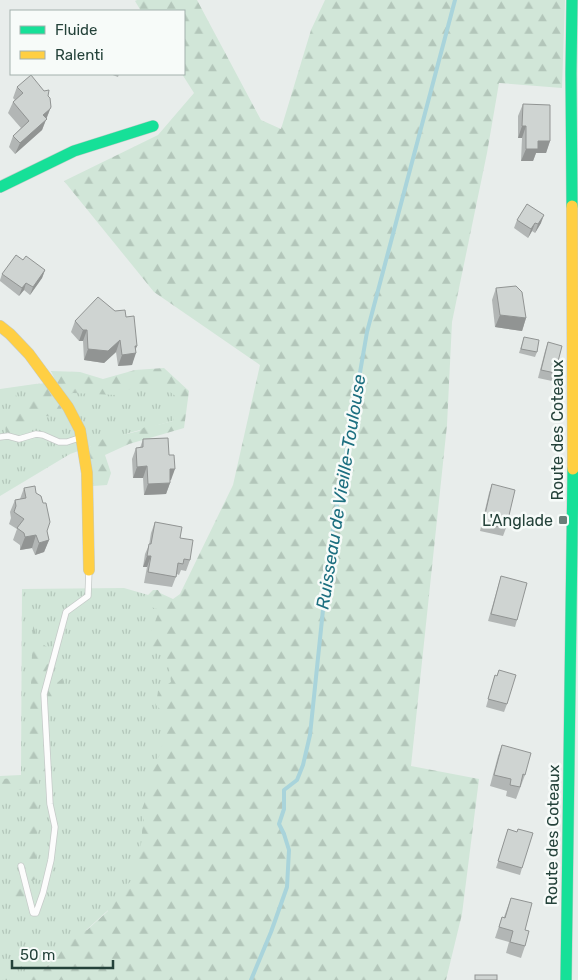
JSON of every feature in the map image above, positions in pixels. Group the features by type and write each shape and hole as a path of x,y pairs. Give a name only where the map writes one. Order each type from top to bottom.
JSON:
{"street":[{"name":"Route des Coteaux","path":"566,980 573,486 572,0"},
{"path":"0,187 74,151 153,126"},
{"path":"0,326 29,354 68,407 80,430 87,473 89,570"}],"lane":[{"path":"1,438 8,436 19,439 36,434 59,442 67,442 81,437"},
{"path":"20,866 32,913 36,913 51,860 55,827 50,804 44,694 66,612 88,596 89,570"}],"green space":[{"path":"197,0 261,120 281,129 311,30 325,0 565,0 562,88 499,83 487,153 452,322 447,425 411,766 479,779 462,914 446,980 29,980 32,974 41,968 44,969 55,958 67,936 87,930 108,911 108,908 138,874 134,861 142,841 144,818 142,809 147,796 151,771 159,756 164,739 161,724 165,714 156,705 158,691 171,682 169,665 165,654 150,646 149,635 160,610 151,607 148,595 153,590 158,590 160,593 173,599 180,594 233,485 260,365 154,292 64,181 158,135 194,93 183,75 185,75 185,10 140,10 135,1"},
{"path":"164,368 189,391 184,428 129,444 105,455 111,473 107,485 93,486 88,448 108,436 122,435 139,431 146,426 173,421 177,407 177,397 159,384 137,386 116,395 73,393 63,397 51,371 80,372 103,379 135,370"},
{"path":"158,376 181,393 180,419 129,433 70,454 0,496 0,389 35,384"},
{"path":"43,383 63,403 59,417 29,417 24,427 13,437 6,431 4,420 11,411 14,392 23,406 28,400 39,397"},
{"path":"124,588 176,603 177,707 137,884 31,980 0,980 0,776 21,775 22,589"},
{"path":"33,623 37,640 47,647 49,664 44,675 53,676 58,682 63,678 66,692 56,703 45,706 45,778 39,779 36,879 31,881 28,868 29,789 0,791 0,779 28,778"},
{"path":"18,886 26,890 27,896 22,905 16,906 11,901 8,891"}],"building":[{"path":"31,75 44,91 49,90 48,96 51,107 43,115 47,119 20,143 13,136 29,121 13,102 23,93 17,87"},
{"path":"523,104 550,105 550,141 538,141 538,149 526,149 526,126 522,126"},
{"path":"527,204 544,215 538,224 535,223 531,229 517,220"},
{"path":"16,255 23,260 26,256 45,270 33,287 26,283 22,288 2,274"},
{"path":"516,286 522,292 526,318 500,315 496,288"},
{"path":"98,297 115,311 125,310 126,317 134,316 136,353 122,355 120,340 108,351 88,349 87,330 83,330 75,321"},
{"path":"524,337 539,340 537,352 521,349"},
{"path":"548,342 562,346 555,373 541,370"},
{"path":"168,438 169,455 174,455 175,469 170,469 170,483 148,484 147,466 137,467 136,448 143,447 143,439"},
{"path":"492,484 515,490 506,528 483,523"},
{"path":"35,486 36,493 41,496 43,503 46,503 50,522 47,531 49,540 39,543 36,535 25,537 24,533 17,528 24,519 14,512 15,500 26,498 24,488"},
{"path":"155,522 182,527 180,538 193,540 190,560 184,559 183,564 178,563 176,577 148,572 151,556 147,556"},
{"path":"501,576 527,583 517,620 491,614"},
{"path":"499,670 516,675 507,704 488,699 495,675 497,676"},
{"path":"502,745 531,753 520,787 510,785 511,779 494,775"},
{"path":"508,829 517,832 518,829 533,833 522,868 498,861"},
{"path":"511,898 532,903 525,930 529,931 525,946 510,942 513,931 499,927 502,917 505,918"},
{"path":"475,975 497,975 497,980 475,980"}],"waterway":[{"name":"Ruisseau de Vieille-Toulouse","path":"251,980 287,887 289,850 279,824 284,809 284,790 297,780 303,765 310,735 329,552 367,332 455,0"}],"traffic: fast":[{"path":"572,0 572,206"},
{"path":"0,187 74,151 153,126"},
{"path":"566,980 573,469"}],"traffic: slow":[{"path":"572,206 573,469"},
{"path":"0,326 29,354 68,407 80,430 87,473 89,570"}],"place":[{"name":"L'Anglade","path":"563,520"}]}
